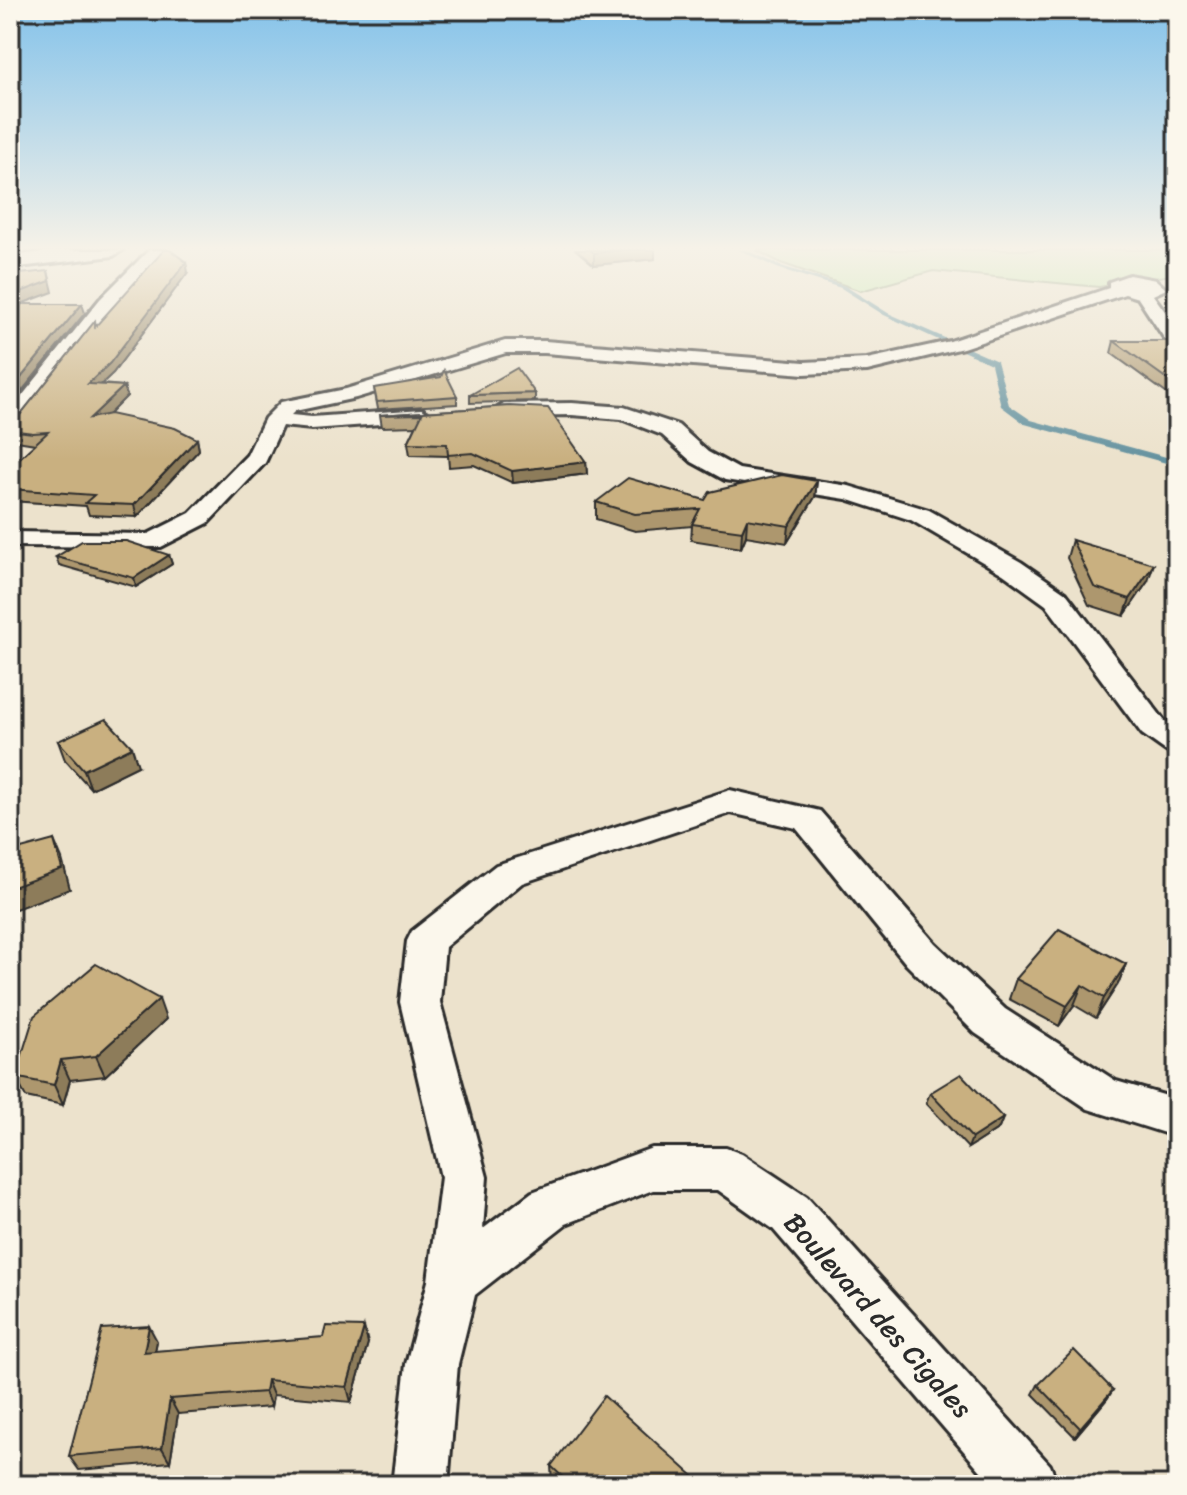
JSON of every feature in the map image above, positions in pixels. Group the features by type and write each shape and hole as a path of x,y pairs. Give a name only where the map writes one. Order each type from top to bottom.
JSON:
{"street":[{"path":"10,425 93,320"},
{"path":"10,539 152,542 199,518 257,458 275,418 288,406 349,394 505,347 545,347 837,370 878,366 954,346 1032,320"},
{"path":"1161,320 1176,335"},
{"path":"480,411 572,409 624,413 670,430 700,457 733,475 849,493 920,515 1012,568 1056,599 1153,727 1177,744"},
{"path":"275,418 312,423 451,413"},
{"path":"420,1485 432,1364 453,1281 464,1177 420,1002 426,941 509,874 730,801 808,819 921,954 990,1021 1103,1096 1177,1118"},
{"name":"Boulevard des Cigales","path":"453,1281 549,1208 652,1169 726,1169 790,1213 1030,1485"}],"building":[{"path":"10,320 69,320 10,391"},
{"path":"101,320 143,320 110,363 88,384 124,386 90,418 110,414 175,428 197,439 134,505 85,503 94,495 10,489 10,467 48,432 10,430 10,421 16,420 95,321 95,327"},
{"path":"1114,341 1177,341 1177,386"},
{"path":"517,368 535,393 470,395"},
{"path":"444,370 457,396 377,402 374,388 441,377"},
{"path":"510,406 548,408 586,462 512,471 473,453 448,455 447,444 408,443 422,414 380,415"},
{"path":"782,475 817,481 789,526 747,519 742,531 692,524 700,509 635,514 596,502 628,478 705,500 710,492"},
{"path":"1072,540 1154,564 1130,599 1094,587"},
{"path":"82,541 126,541 169,555 134,578 56,557"},
{"path":"106,719 132,747 84,770 58,741"},
{"path":"54,840 62,869 10,888 10,852"},
{"path":"1059,929 1126,964 1104,998 1082,985 1067,1006 1016,979"},
{"path":"96,964 159,999 96,1056 61,1060 54,1085 15,1077 34,1016"},
{"path":"961,1074 1003,1118 972,1138 930,1093"},
{"path":"149,1326 144,1352 323,1337 326,1326 364,1327 347,1387 267,1380 265,1392 170,1399 162,1448 69,1456 102,1329"},
{"path":"1074,1350 1113,1390 1080,1428 1038,1385"},
{"path":"604,1396 703,1485 571,1485 551,1466"}],"waterway":[{"path":"899,320 994,363 1005,406 1028,422 1177,463"}]}
